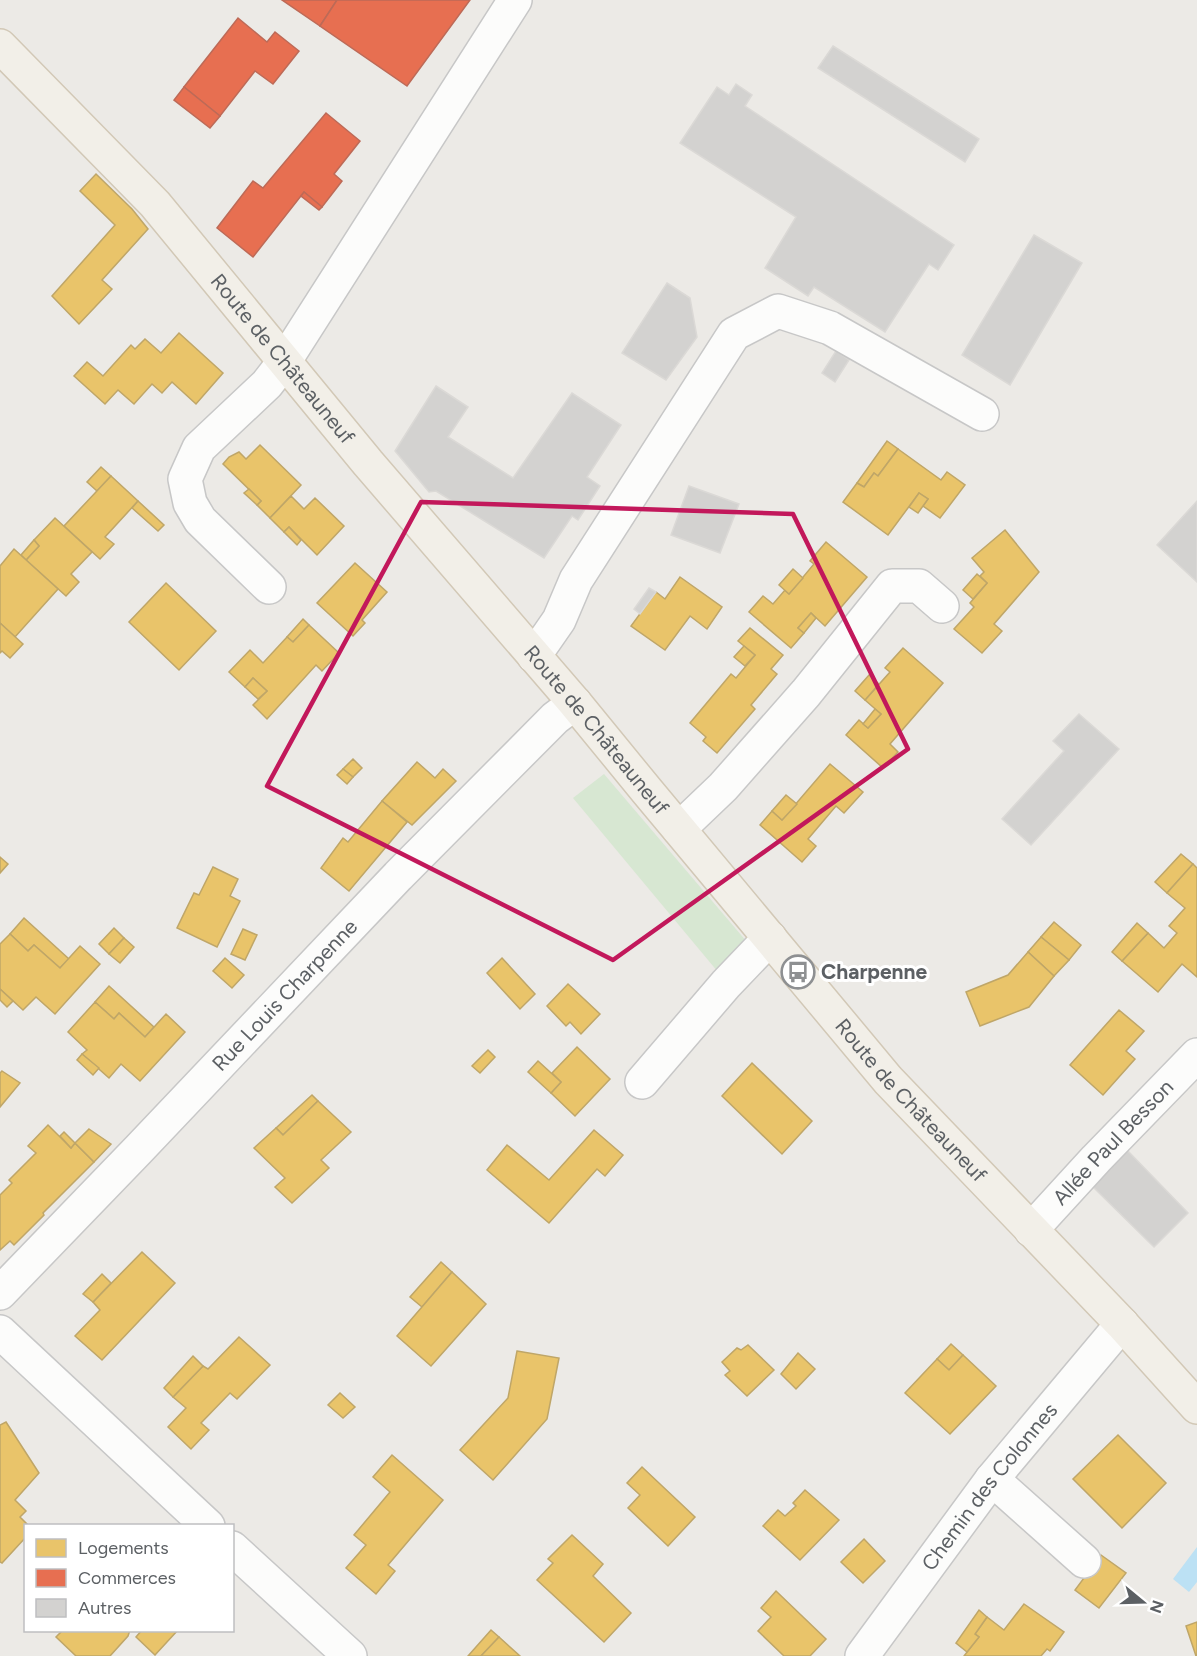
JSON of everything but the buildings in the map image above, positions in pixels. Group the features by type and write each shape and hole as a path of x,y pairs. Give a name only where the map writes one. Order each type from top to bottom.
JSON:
{"main road":[{"name":"Route de Châteauneuf","path":"0,46 155,204 368,463 575,703 888,1080 1122,1324 1197,1407"}],"street":[{"path":"269,587 200,520 190,503 185,479 199,448 267,384 284,362 515,0"},
{"path":"534,656 559,620 576,580 734,334 778,311 788,314 830,328 982,414"},
{"path":"679,829 723,787 806,693 892,586 919,586 942,606"},
{"name":"Rue Louis Charpenne","path":"0,1293 398,876 555,718 575,703"},
{"path":"642,1082 726,984 770,938"},
{"name":"Allée Paul Besson","path":"1031,1230 1197,1055"},
{"name":"Chemin des Colonnes","path":"875,1651 992,1479 1122,1324"},
{"path":"0,1332 206,1524"},
{"path":"992,1479 1084,1561"},
{"path":"234,1550 350,1656"}],"highlighted area":[{"path":"421,502 793,514 908,749 613,960 267,786"}],"green space":[{"path":"604,774 747,942 718,972 573,798"}],"water":[{"path":"1197,1547 1197,1582 1189,1592 1173,1579"}],"place":[{"name":"Charpenne","path":"798,972"}]}
